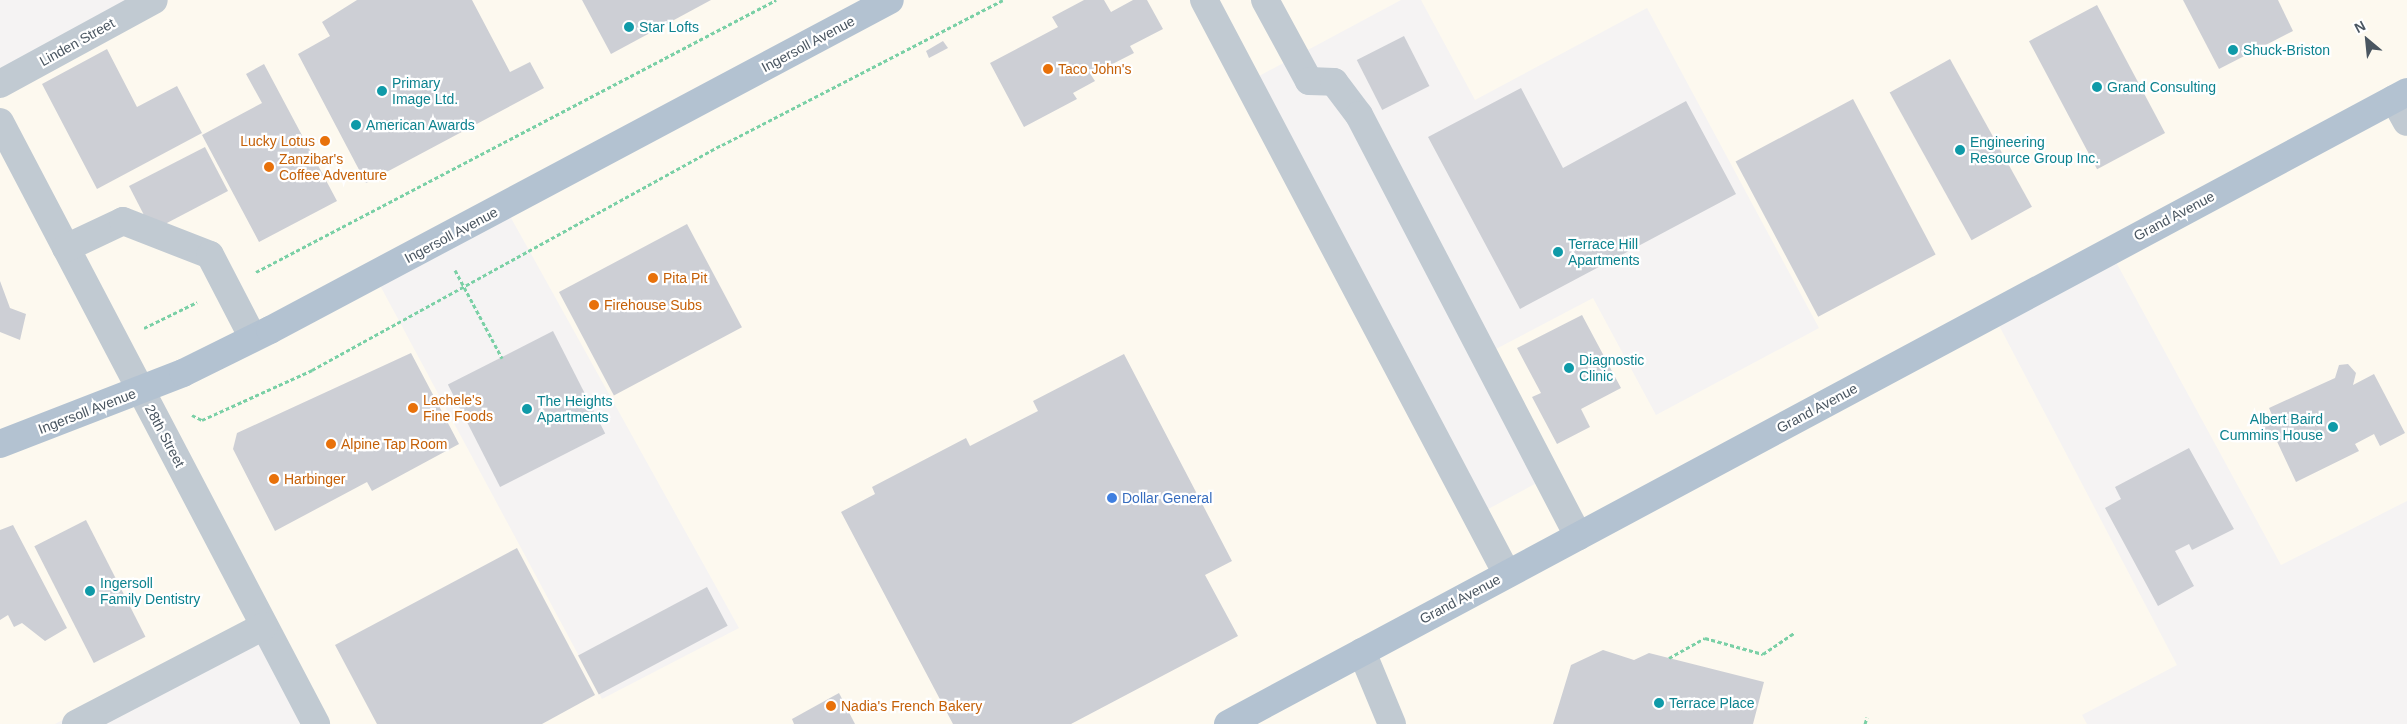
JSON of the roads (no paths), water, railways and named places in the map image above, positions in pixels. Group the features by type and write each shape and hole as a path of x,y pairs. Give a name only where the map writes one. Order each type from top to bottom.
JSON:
{"main road":[{"name":"Ingersoll Avenue","path":"0,444 140,391 253,338 440,241 890,0"},
{"name":"Grand Avenue","path":"1228,724 1578,536 2403,104"}],"street":[{"name":"Linden Street","path":"0,84 154,0"},
{"path":"1204,0 1507,574"},
{"path":"1265,0 1309,81 1334,82 1359,115 1578,536"},
{"name":"28th Street","path":"1,128 316,724"},
{"path":"66,248 123,221 210,255 253,338"},
{"path":"76,724 264,626"},
{"path":"1362,652 1392,724"}],"place":[{"name":"Star Lofts","path":"629,27"},
{"name":"Shuck-Briston","path":"2233,50"},
{"name":"Taco John's","path":"1048,69"},
{"name":"Grand Consulting","path":"2097,87"},
{"name":"Primary Image Ltd.","path":"382,91"},
{"name":"American Awards","path":"356,125"},
{"name":"Lucky Lotus","path":"325,141"},
{"name":"Engineering Resource Group Inc.","path":"1960,150"},
{"name":"Zanzibar's Coffee Adventure","path":"269,167"},
{"name":"Terrace Hill Apartments","path":"1558,252"},
{"name":"Pita Pit","path":"653,278"},
{"name":"Firehouse Subs","path":"594,305"},
{"name":"Diagnostic Clinic","path":"1569,368"},
{"name":"Lachele's Fine Foods","path":"413,408"},
{"name":"The Heights Apartments","path":"527,409"},
{"name":"Albert Baird Cummins House","path":"2333,427"},
{"name":"Alpine Tap Room","path":"331,444"},
{"name":"Harbinger","path":"274,479"},
{"name":"Dollar General","path":"1112,498"},
{"name":"Ingersoll Family Dentistry","path":"90,591"},
{"name":"Terrace Place","path":"1659,703"},
{"name":"Nadia's French Bakery","path":"831,706"}]}
